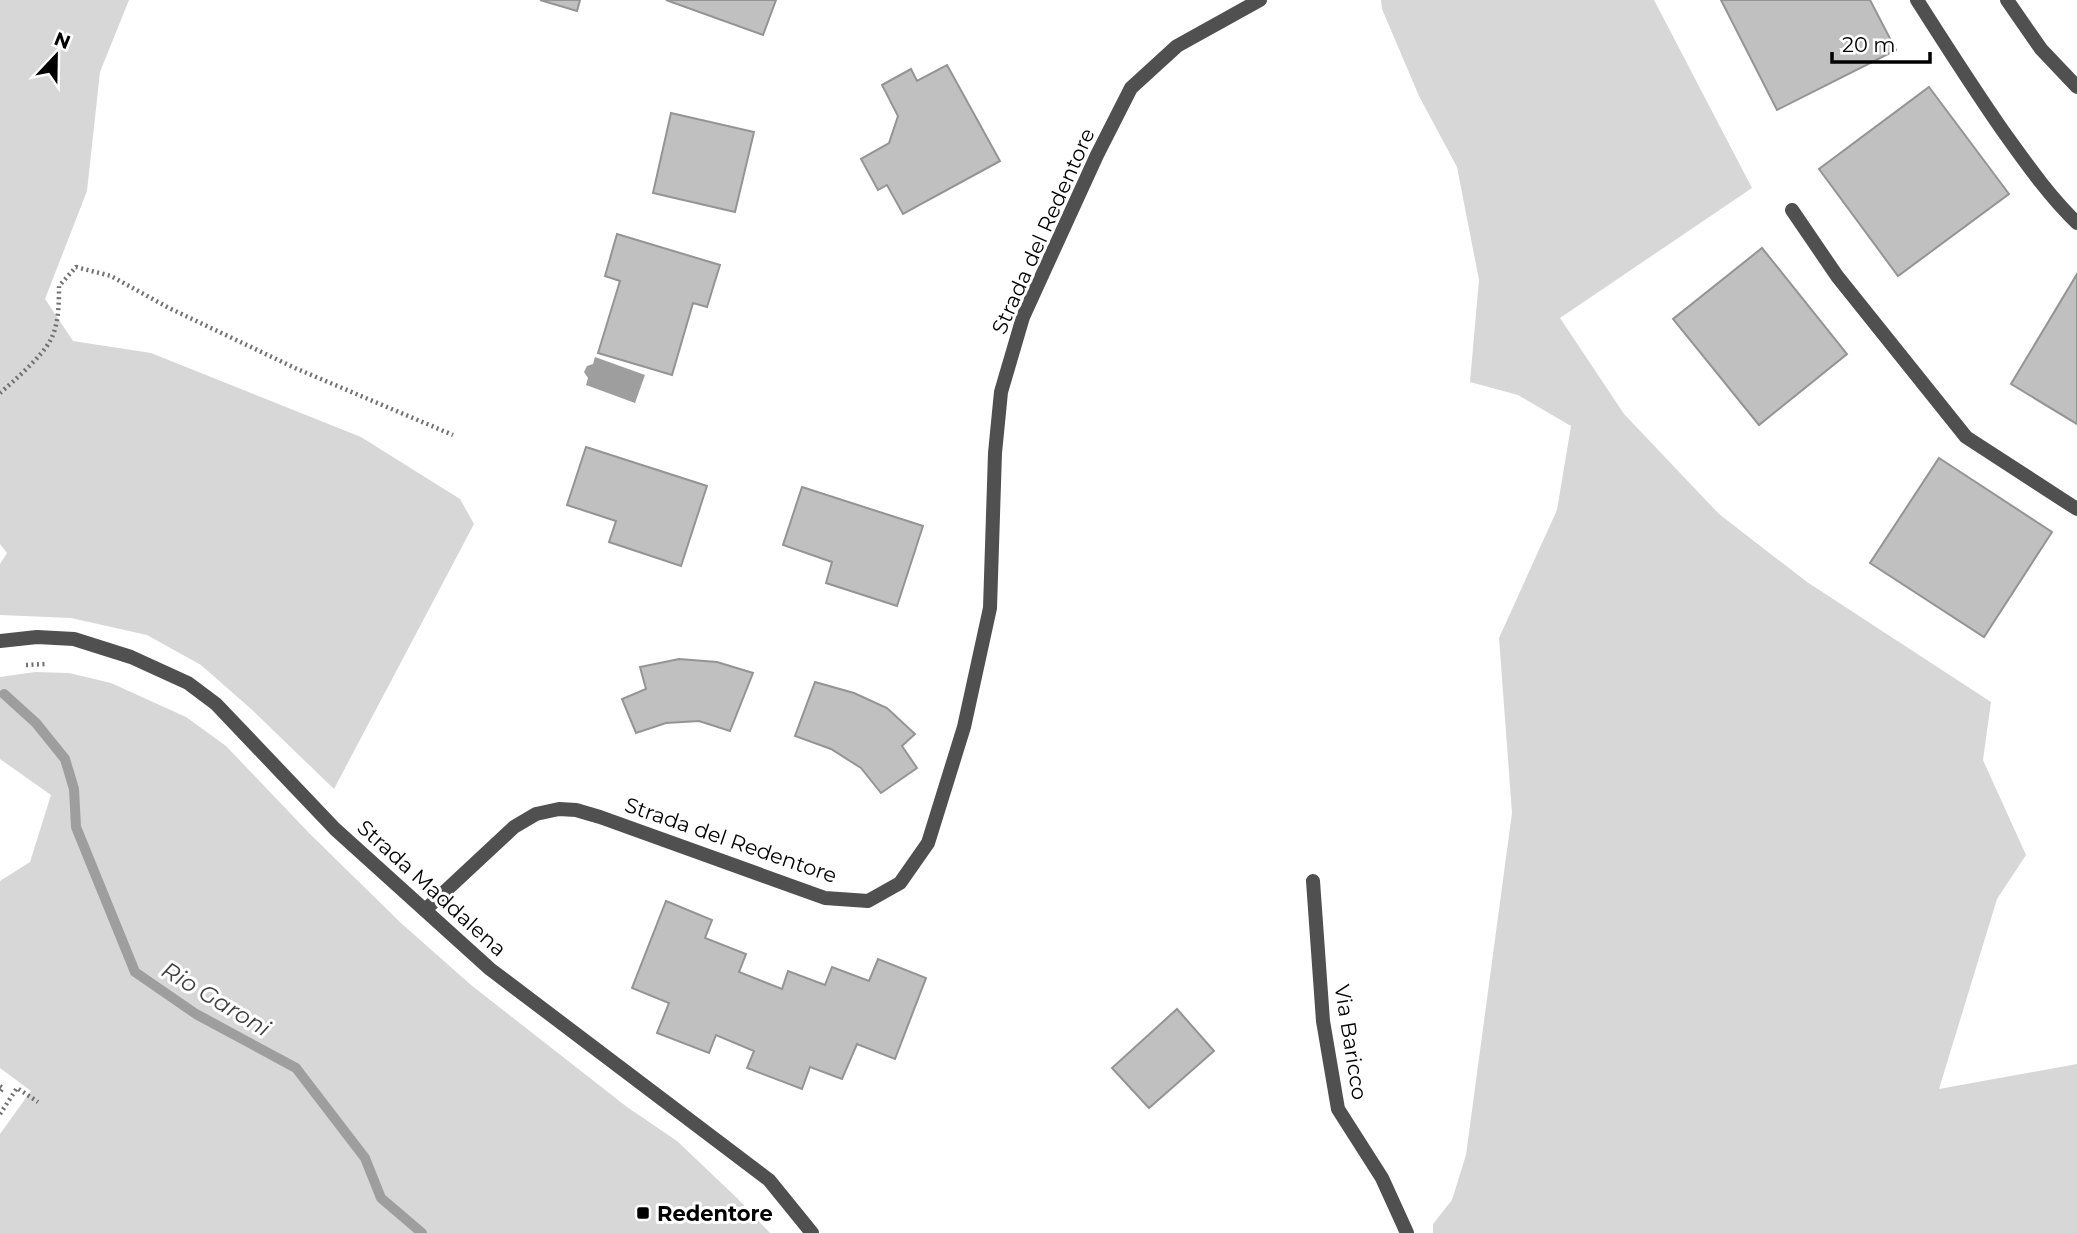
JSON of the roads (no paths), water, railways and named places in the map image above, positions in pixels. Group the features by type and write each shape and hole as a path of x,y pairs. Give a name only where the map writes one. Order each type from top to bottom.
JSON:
{"street":[{"name":"Strada del Redentore","path":"425,910 513,827 536,814 559,809 576,810 600,817 825,898 868,901 900,883 928,843 964,727 990,608 995,453 1000,404 1023,317 1097,155 1131,88 1177,46 1261,0"},
{"path":"1917,0 1957,64 2018,152 2061,208 2077,223"},
{"path":"2007,0 2042,49 2077,87"},
{"path":"1792,210 1837,276 1966,437 2077,509"},
{"name":"Strada Maddalena","path":"0,641 74,639 158,667 188,683 216,704 335,829 490,969 769,1180 812,1233"},
{"name":"Via Baricco","path":"1312,881 1323,1021 1338,1109 1382,1178 1407,1233"}],"waterway":[{"name":"Rio Garoni","path":"4,694 36,723 65,759 74,789 76,827 135,972 196,1014 296,1068 365,1158 381,1198 422,1233"}],"place":[{"name":"Redentore","path":"643,1213"}]}
